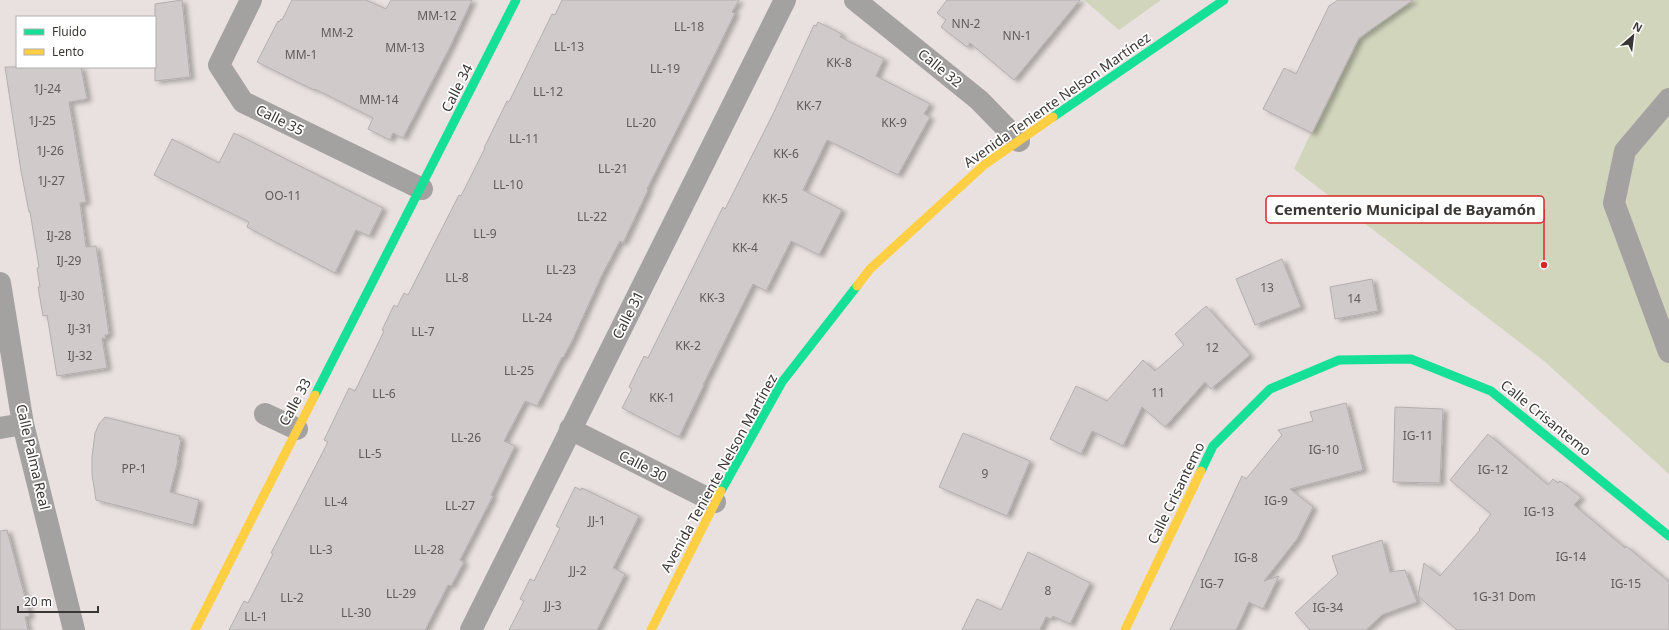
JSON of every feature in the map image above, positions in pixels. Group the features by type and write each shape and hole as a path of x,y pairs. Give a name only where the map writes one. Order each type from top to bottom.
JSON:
{"street":[{"name":"Calle 35","path":"251,0 219,65 243,102 422,188"},
{"name":"Calle 34","path":"422,188 516,0"},
{"name":"Calle 31","path":"471,630 570,429 786,0"},
{"name":"Calle 32","path":"855,0 979,100 1019,141"},
{"name":"Avenida Teniente Nelson Martínez","path":"651,630 715,502 782,382 870,269 984,165 1224,0"},
{"path":"1669,99 1625,151 1614,203 1669,351"},
{"name":"Calle 33","path":"195,630 422,188"},
{"name":"Calle Palma Real","path":"0,283 23,424 74,630"},
{"name":"Calle Crisantemo","path":"1125,630 1213,446 1270,389 1339,360 1410,359 1491,391 1669,536"},
{"path":"265,414 297,429"},
{"path":"0,428 23,424"},
{"name":"Calle 30","path":"570,429 715,502"}],"green space":[{"path":"1084,0 1161,0 1119,30"},
{"path":"1407,0 1669,0 1669,474 1544,361 1294,169 1352,46"}],"building":[{"path":"182,0 190,77 155,81 155,4"},
{"path":"292,0 366,0 386,9 391,0 472,0 451,45 403,138 393,133 390,140 368,129 373,118 257,62 278,21 279,22 281,19 282,20"},
{"path":"562,0 739,0 732,12 735,13 647,189 648,190 623,243 620,241 602,275 563,358 562,357 537,406 525,401 504,441 515,446 491,495 493,496 460,560 464,562 451,586 448,585 425,630 229,630 244,601 248,603 273,554 271,553 328,442 324,440 349,388 355,391 384,331 382,330 394,305 397,307 404,293 408,295 459,195 461,196 507,101 509,102 552,14 555,15"},
{"path":"947,0 1080,0 1014,80 970,43 967,47 941,27 946,20 937,13"},
{"path":"1338,0 1413,0 1359,38 1312,133 1263,109 1284,68 1296,74 1329,6"},
{"path":"818,22 842,34 840,37 884,59 876,76 930,104 924,114 930,117 898,175 827,140 803,190 842,210 819,255 791,241 766,291 753,284 679,437 622,408 632,389 629,387 644,356 648,358 723,207 725,209 773,114 814,25 816,26"},
{"path":"5,67 81,68 87,99 69,102 86,202 80,203 86,247 96,246 109,334 105,335 106,338 102,338 107,368 57,376 47,315 43,316 38,287 40,287 37,268 39,267 30,212 21,171"},
{"path":"234,133 383,208 369,236 356,230 335,273 247,227 249,222 154,175 172,139 219,163"},
{"path":"1282,259 1301,307 1255,325 1236,279"},
{"path":"1372,279 1378,311 1335,319 1330,287"},
{"path":"1206,306 1250,355 1211,389 1205,382 1165,427 1142,407 1123,446 1092,431 1081,454 1050,439 1076,386 1107,401 1143,360 1155,371 1184,345 1175,334"},
{"path":"1346,403 1363,470 1290,489 1313,507 1297,539 1264,581 1279,576 1263,609 1249,602 1236,630 1170,630 1242,476 1246,479 1282,435 1278,430 1313,421 1310,412"},
{"path":"1395,407 1443,409 1440,483 1393,482"},
{"path":"105,417 180,436 179,439 181,440 178,460 170,492 199,500 193,525 96,500 92,474 92,457 95,433 99,424"},
{"path":"963,433 1030,461 1007,516 939,487"},
{"path":"1488,434 1548,485 1553,479 1558,483 1560,481 1581,497 1574,505 1625,548 1626,546 1669,582 1669,630 1457,630 1418,596 1424,563 1440,576 1480,530 1479,529 1491,514 1450,480"},
{"path":"575,487 581,490 582,488 639,516 613,568 625,574 597,630 509,630 524,601 520,599 530,579 534,581 560,528 556,526"},
{"path":"7,530 30,616 25,617 28,630 0,630 0,531"},
{"path":"1382,540 1390,572 1405,570 1417,602 1382,615 1366,630 1310,630 1295,613 1338,574 1332,556"},
{"path":"1028,552 1090,583 1070,624 1053,616 1051,619 1046,617 1040,629 1043,630 962,630 977,599 1001,610"}],"traffic: fast":[{"path":"315,395 516,0"},
{"path":"1053,117 1224,0"},
{"path":"721,491 782,382 857,286"},
{"path":"1201,471 1213,446 1270,389 1339,360 1411,359 1491,391 1669,536"}],"traffic: slow":[{"path":"857,286 870,269 984,165 1053,117"},
{"path":"195,630 315,395"},
{"path":"1125,630 1201,471"},
{"path":"651,630 721,491"}],"place":[{"name":"Cementerio Municipal de Bayamón","path":"1544,265"}]}
